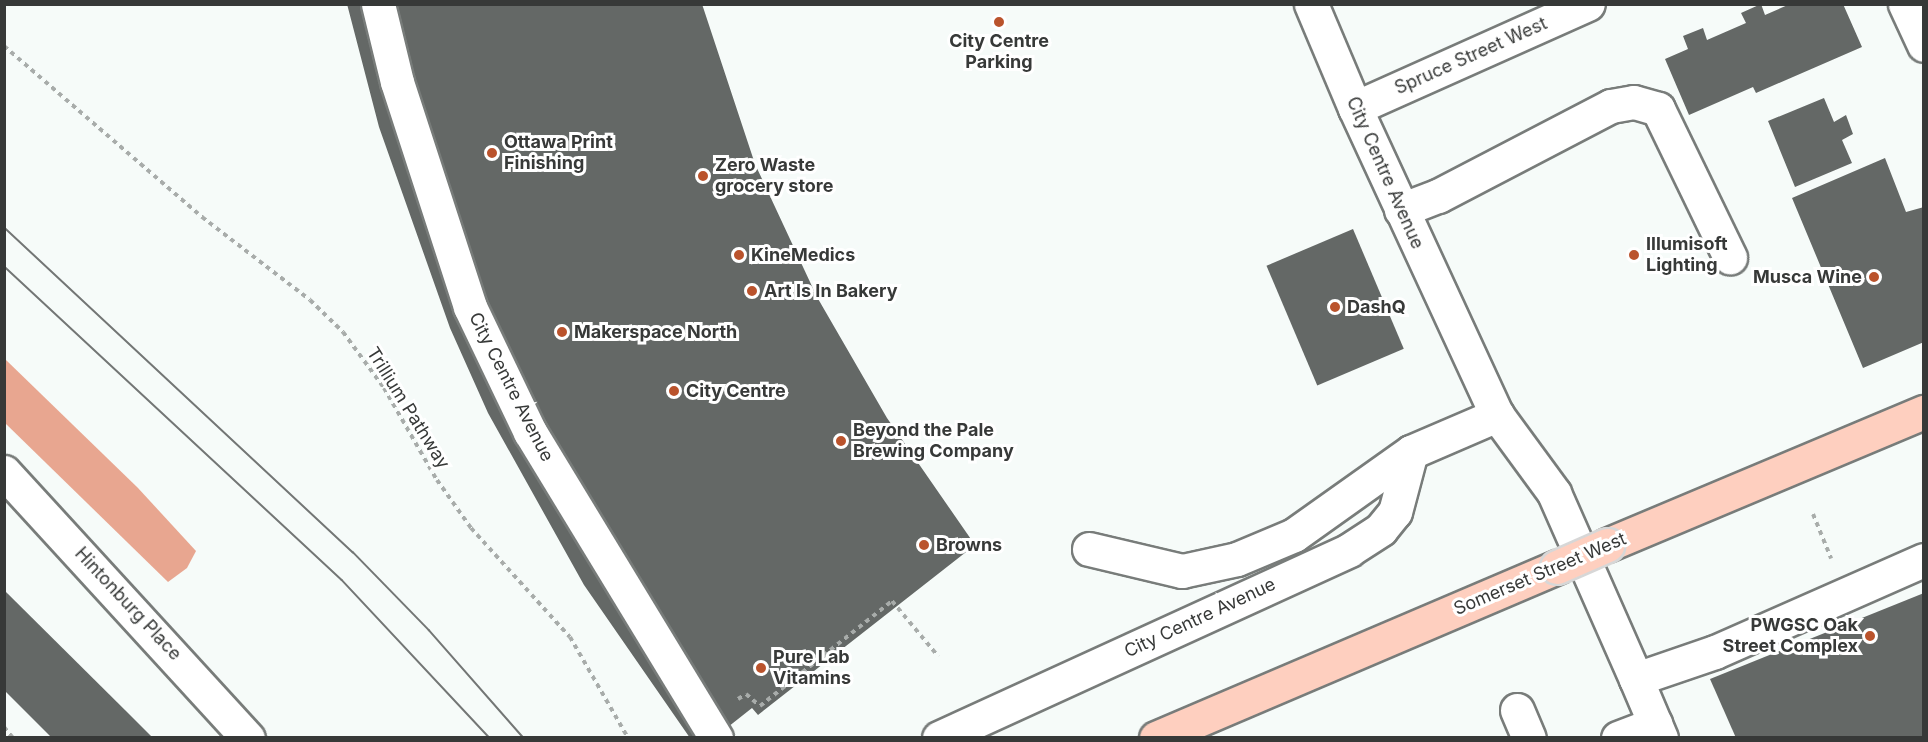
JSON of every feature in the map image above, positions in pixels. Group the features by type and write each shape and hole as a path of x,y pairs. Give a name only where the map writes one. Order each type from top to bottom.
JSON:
{"main road":[{"name":"Somerset Street West","path":"1156,738 1923,412"}],"street":[{"name":"City Centre Avenue","path":"378,4 397,82 470,306 530,432 716,737"},
{"name":"City Centre Avenue","path":"1311,4 1401,210 1497,415 1554,493 1658,731"},
{"name":"Spruce Street West","path":"1355,108 1588,4"},
{"path":"1905,4 1923,45"},
{"path":"1401,210 1438,196 1611,106 1634,102 1658,109 1730,257"},
{"path":"1089,549 1182,571 1237,559 1294,536 1410,452 1497,415"},
{"name":"City Centre Avenue","path":"939,738 1349,550 1381,529 1395,512 1410,452"},
{"name":"Hintonburg Place","path":"4,472 248,738"},
{"path":"1636,680 1715,652 1923,560"},
{"path":"1618,738 1658,731"}],"path":[{"name":"Trillium Pathway","path":"4,46 202,217 310,300 343,333 384,388 437,480 471,528 570,637 628,738"},
{"path":"1813,514 1835,567 1832,600"},
{"path":"760,706 892,601 938,656"},
{"path":"4,728 13,738"}],"shaded area":[{"path":"5,359 138,488 196,551 187,568 168,582 5,423"}],"building":[{"name":"City Centre","path":"347,4 702,4 755,164 817,297 887,418 975,545 758,715 752,708 714,738 690,738 584,585 488,413 450,328 379,127"},
{"path":"1761,4 1765,15 1790,4 1843,4 1862,47 1756,93 1753,87 1689,115 1665,59 1688,49 1683,36 1703,28 1707,40 1746,23 1741,13"},
{"path":"1824,98 1834,122 1846,115 1853,134 1842,140 1852,163 1795,187 1768,121"},
{"name":"Musca Wine","path":"1885,158 1906,212 1924,207 1924,342 1863,368 1792,198"},
{"name":"DashQ","path":"1353,229 1404,349 1317,385 1266,266"},
{"path":"4,590 153,738 52,738 4,690"},
{"name":"PWGSC Oak Street Complex","path":"1924,593 1924,738 1736,738 1710,679"}],"tram line":[{"path":"4,227 353,552 429,630 524,738"},
{"path":"4,266 342,580 490,738"}],"place":[{"name":"City Centre Parking","path":"999,22"},
{"name":"Ottawa Print Finishing","path":"492,153"},
{"name":"Zero Waste grocery store","path":"703,176"},
{"name":"KineMedics","path":"739,255"},
{"name":"Illumisoft Lighting","path":"1634,255"},
{"name":"Musca Wine","path":"1874,277"},
{"name":"Art Is In Bakery","path":"752,291"},
{"name":"DashQ","path":"1335,307"},
{"name":"Makerspace North","path":"562,332"},
{"name":"City Centre","path":"674,391"},
{"name":"Beyond the Pale Brewing Company","path":"841,441"},
{"name":"Browns","path":"924,545"},
{"name":"PWGSC Oak Street Complex","path":"1870,636"},
{"name":"Pure Lab Vitamins","path":"761,668"}]}
